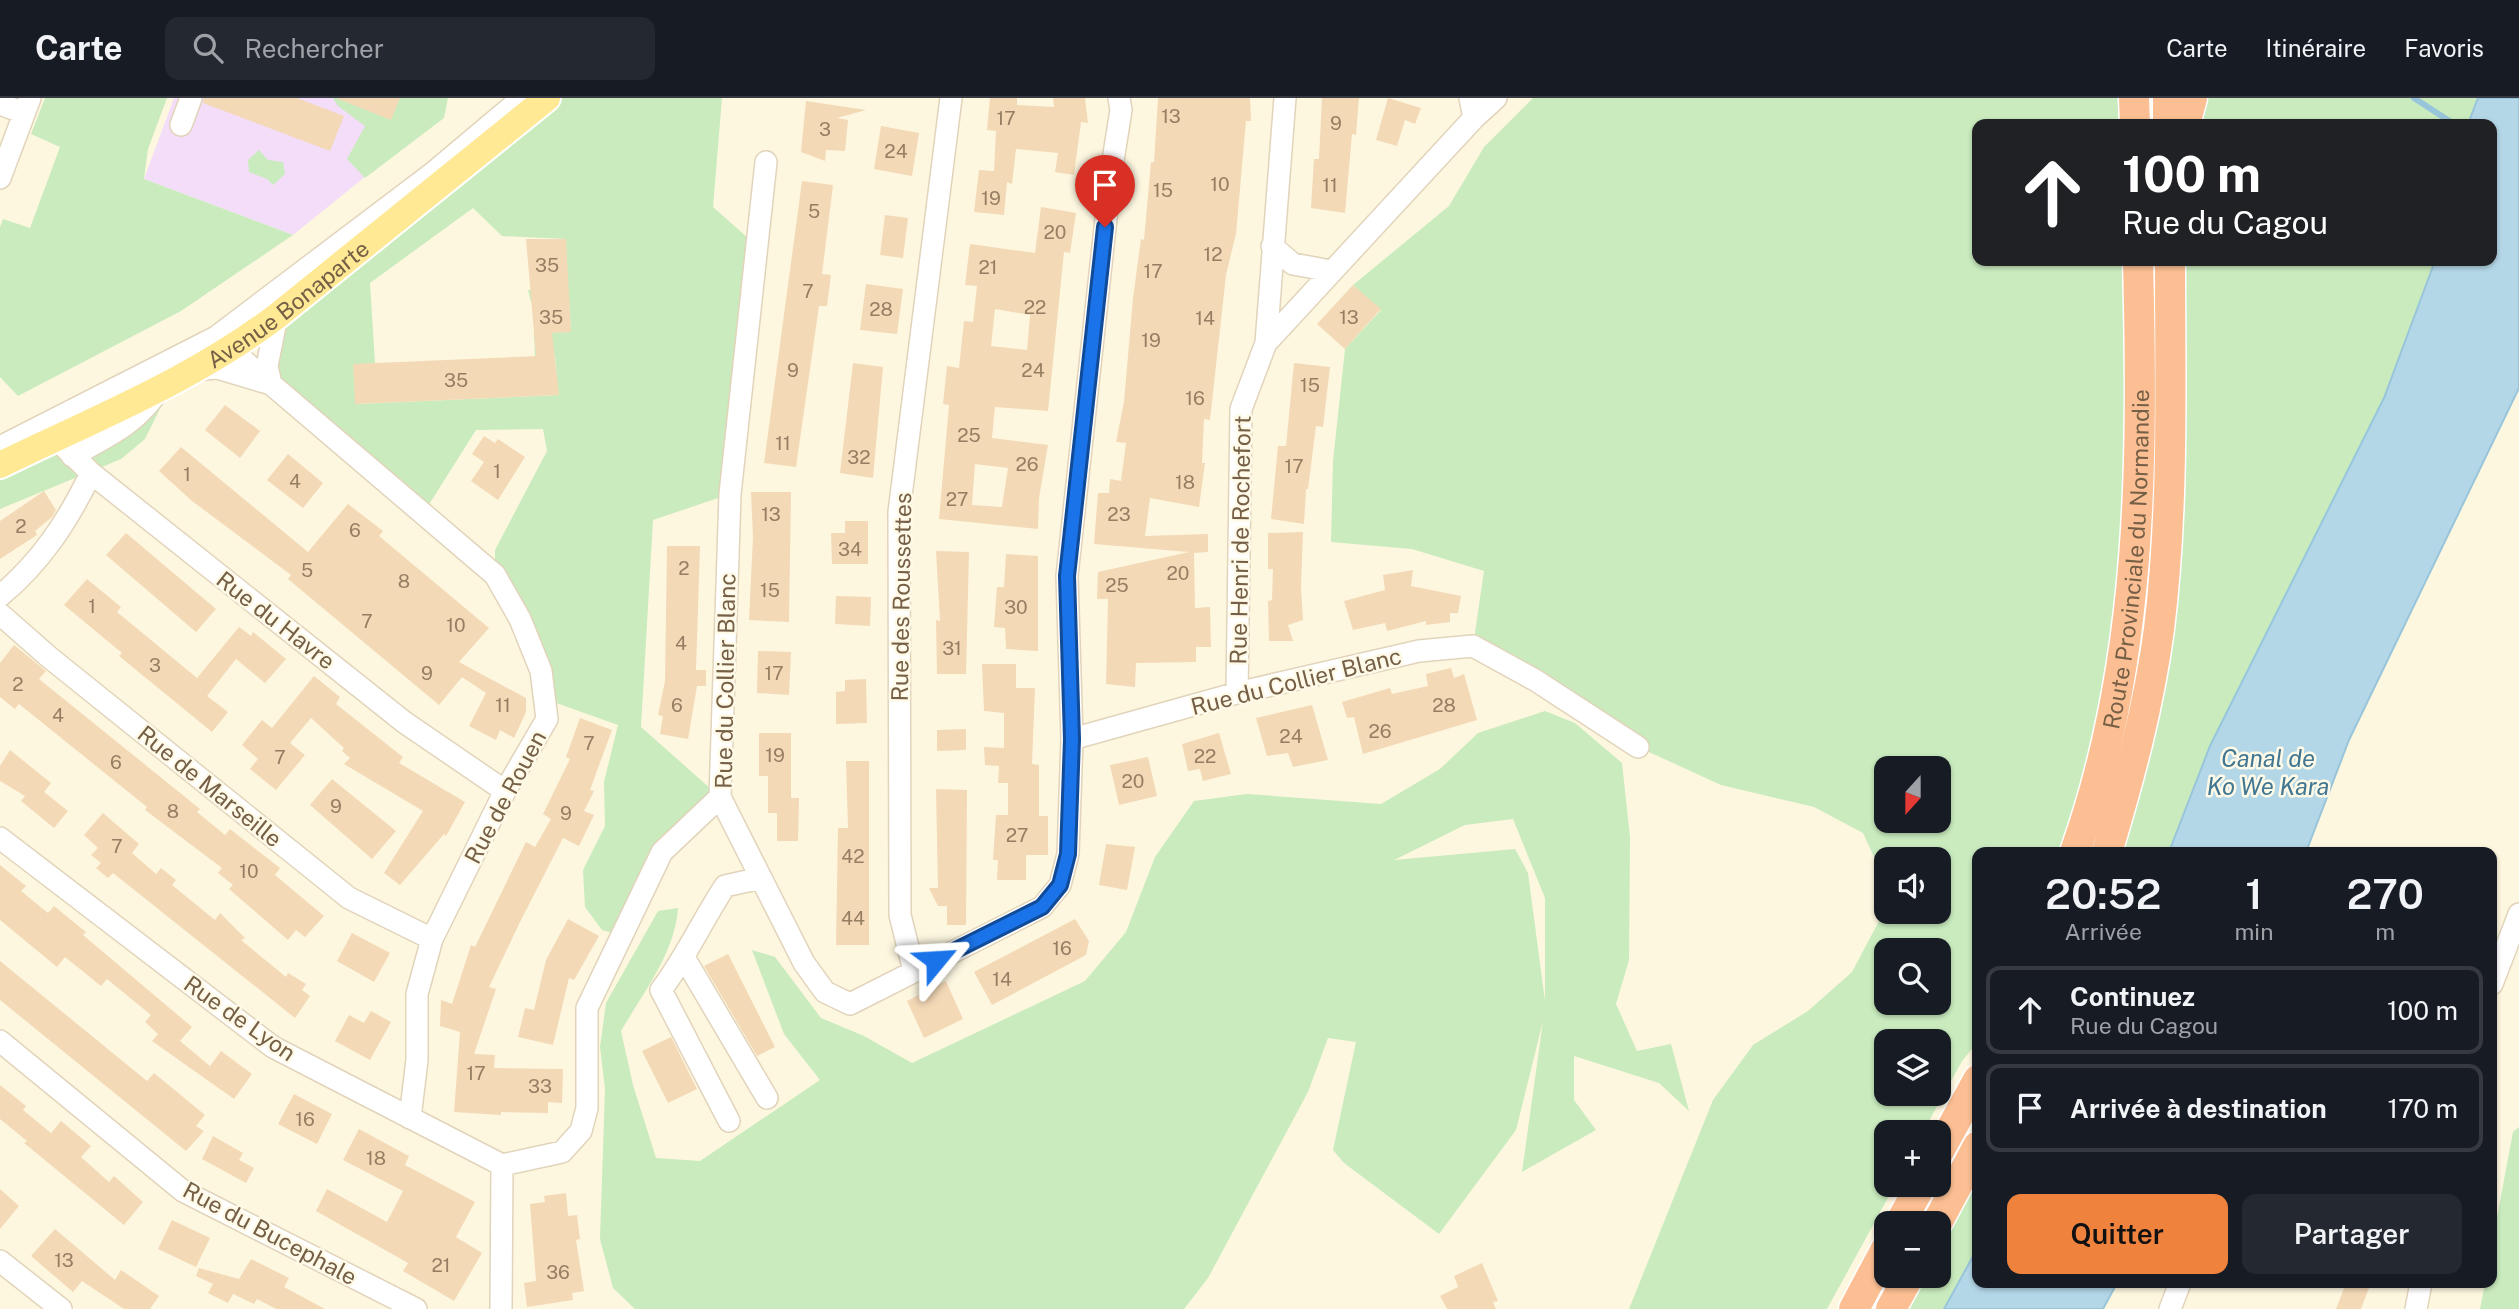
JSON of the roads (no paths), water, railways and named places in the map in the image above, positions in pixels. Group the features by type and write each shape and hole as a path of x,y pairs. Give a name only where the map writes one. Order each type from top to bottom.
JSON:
{"highway":[{"path":"2134,98 2134,119"},
{"path":"2168,98 2168,119"},
{"path":"2186,119 2192,98"},
{"name":"Route Provinciale du Normandie","path":"2077,847 2101,769 2119,695 2129,621 2136,544 2139,444 2138,266"},
{"name":"Route Provinciale du Normandie","path":"2109,847 2128,783 2159,628 2169,446 2169,266"},
{"path":"1951,1129 1972,1091"},
{"path":"1943,1211 1972,1157"},
{"path":"1854,1309 1874,1272"},
{"path":"1891,1309 1902,1288"}],"main road":[{"name":"Avenue Bonaparte","path":"0,465 64,447 230,349 277,316 532,100"}],"street":[{"path":"181,125 191,98"},
{"name":"Rue des Roussettes","path":"915,971 900,915 899,512 951,98"},
{"path":"1072,739 1067,576 1119,98"},
{"name":"Rue Henri de Rochefort","path":"1237,693 1241,409 1266,344 1285,98"},
{"path":"1266,344 1472,108 1496,98"},
{"path":"0,447 216,337 532,100"},
{"path":"0,104 27,105 0,178"},
{"name":"Rue du Collier Blanc","path":"766,162 730,494 720,797 804,963 825,992 850,1004 1042,907 1060,885 1068,854 1072,739 1237,693 1419,651 1473,646 1535,680 1638,747"},
{"path":"1272,246 1293,264 1331,271"},
{"path":"192,370 217,368 271,384 267,366 277,316"},
{"name":"Rue de Rouen","path":"230,349 495,576 520,619 541,671 547,719 505,791 432,939 417,994 417,1060 410,1118"},
{"name":"Rue du Havre","path":"64,447 91,473 404,722 505,791"},
{"path":"0,596 29,572 62,529 91,473"},
{"name":"Rue de Marseille","path":"0,614 49,657 349,898 432,939"},
{"path":"501,1309 502,1165 562,1152 580,1130 587,1108 587,1008 662,852 720,797"},
{"name":"Rue de Lyon","path":"0,838 273,1047 502,1165"},
{"path":"729,1121 662,990 685,958 702,920 725,886 761,878"},
{"path":"2497,971 2519,914"},
{"path":"685,958 767,1098"},
{"name":"Rue du Bucephale","path":"0,1041 183,1191 416,1309"},
{"path":"0,1261 61,1309"},
{"path":"2170,1309 2178,1288"},
{"path":"2416,1309 2420,1288"}],"water":[{"name":"Canal de Ko We Kara","path":"2478,98 2519,98 2519,388 2349,740 2308,847 2171,847 2210,746 2384,398 2433,266 2497,266 2497,119 2470,119"},
{"path":"1972,1258 1972,1288 2114,1288 2103,1309 1944,1309"}],"waterway":[{"path":"2414,98 2446,119"}]}
